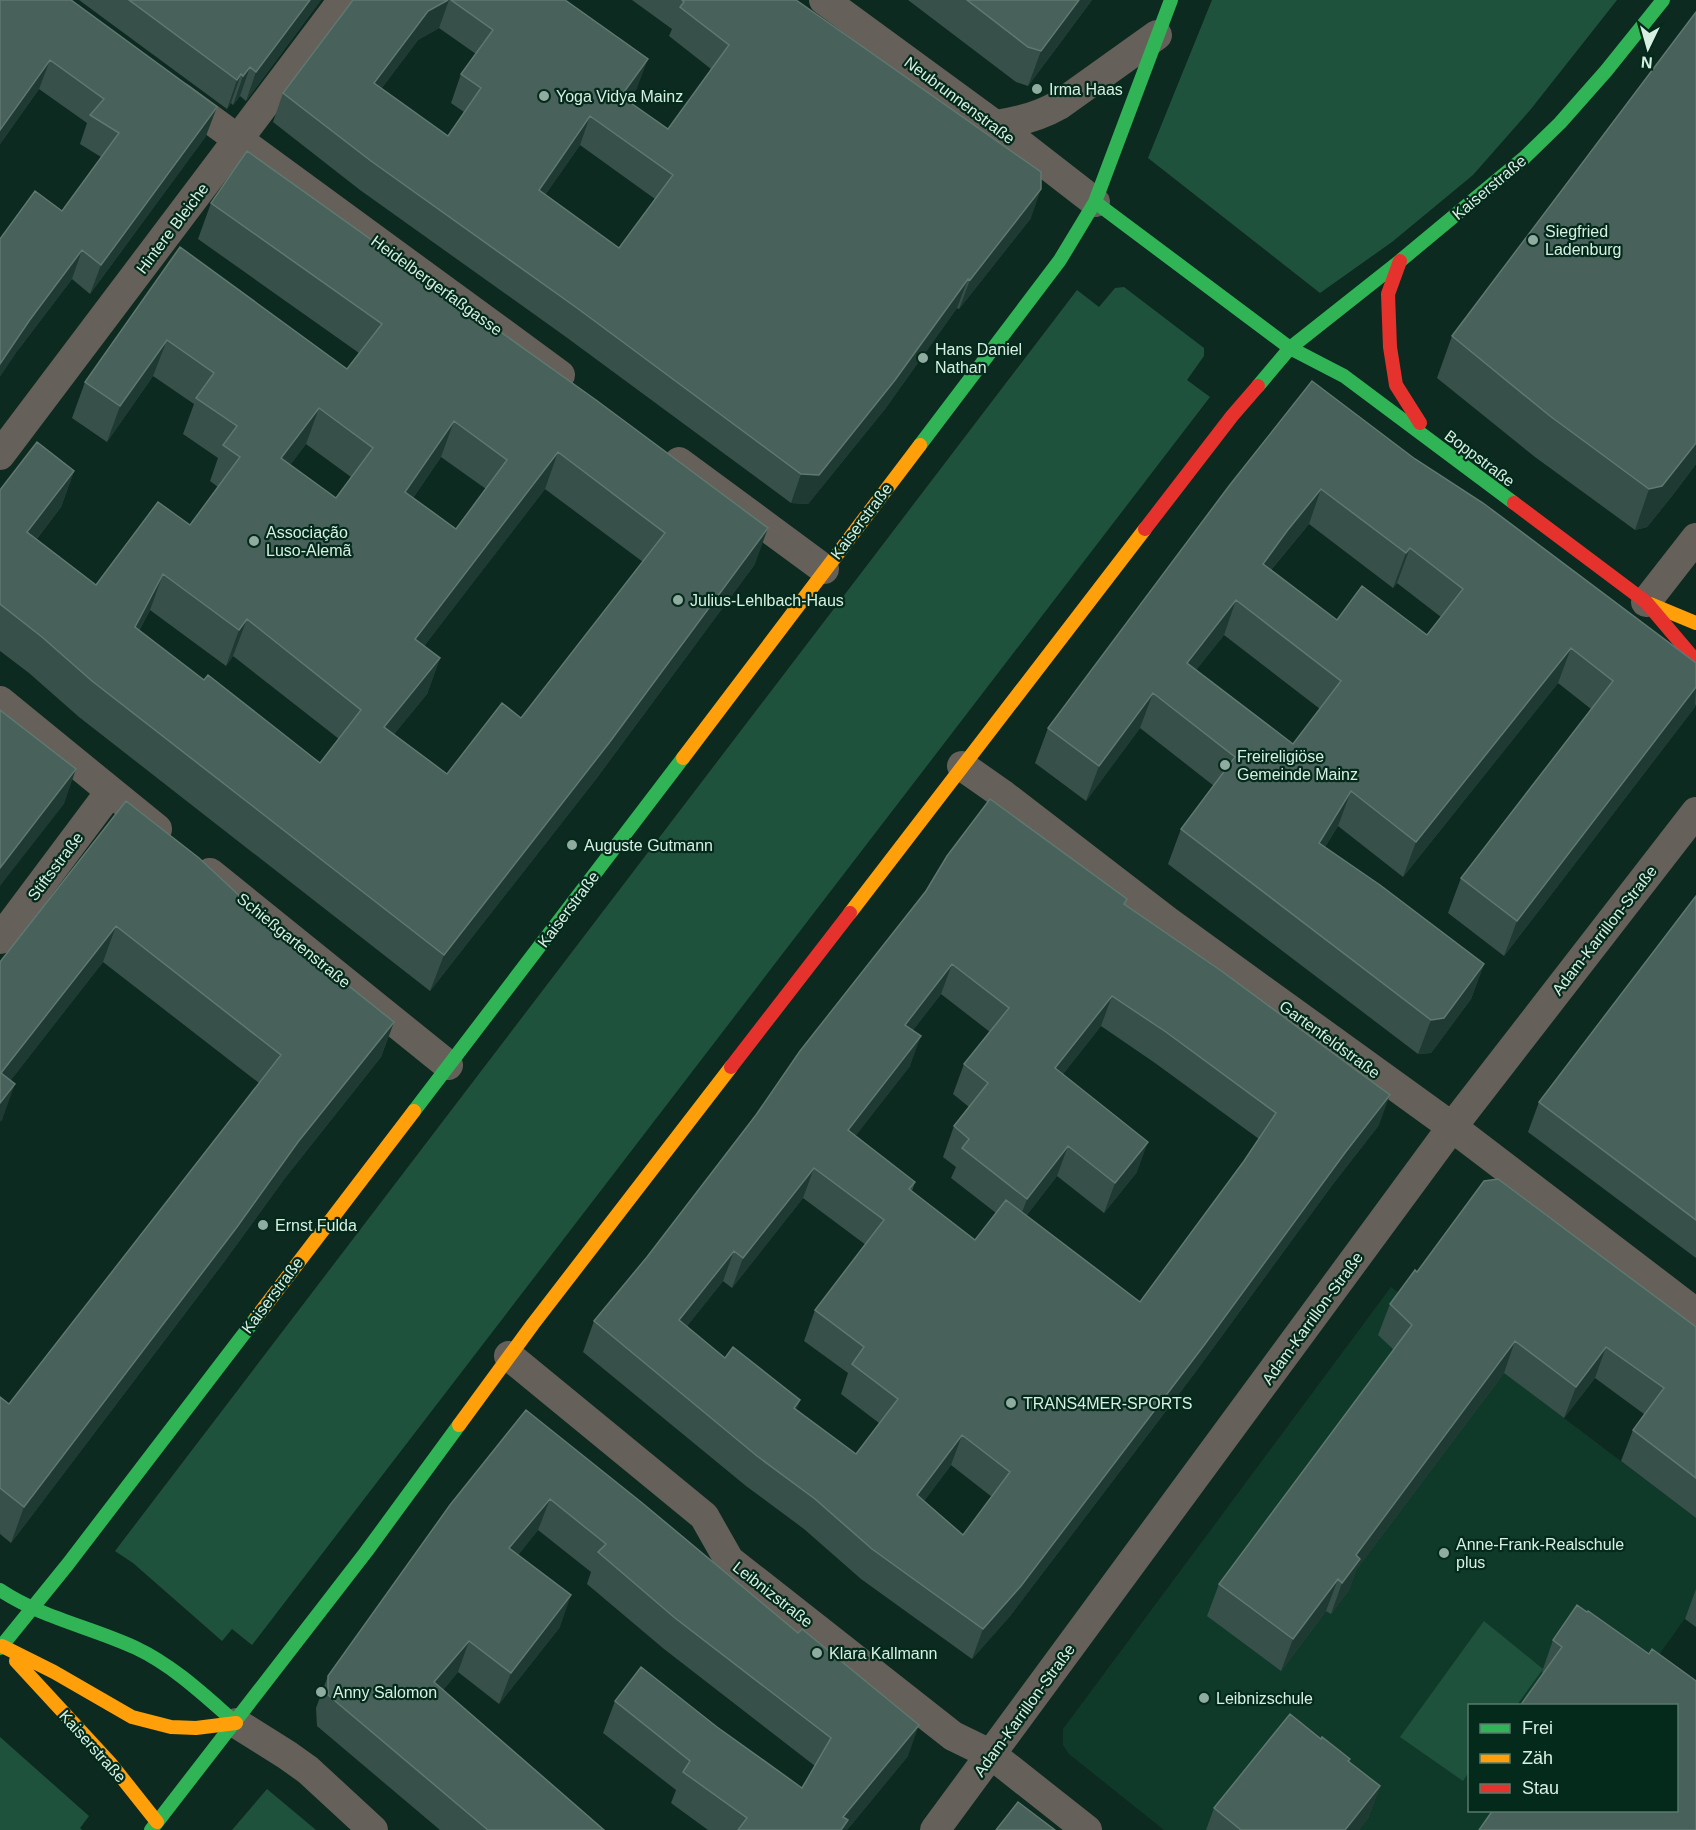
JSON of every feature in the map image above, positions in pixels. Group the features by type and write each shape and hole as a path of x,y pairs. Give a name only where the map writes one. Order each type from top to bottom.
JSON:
{"main road":[{"name":"Kaiserstraße","path":"1,1646 31,1610 448,1065 1060,260 1095,202 1171,0"},
{"name":"Kaiserstraße","path":"1,1646 111,1764 158,1828 366,1552 509,1356 1232,416 1290,348 1524,158 1560,123 1664,0"},
{"path":"1095,202 1290,348"},
{"path":"1400,261 1388,294 1390,347 1396,385 1415,418 1444,452"},
{"name":"Boppstraße","path":"1290,348 1344,376 1646,602 1696,661"},
{"name":"Boppstraße","path":"1646,602 1696,623"},
{"path":"0,1590 31,1610 138,1649 173,1669 236,1723"},
{"name":"Kaiserstraße","path":"1,1646 54,1672 132,1717 161,1725 188,1728 236,1723"}],"street":[{"name":"Hintere Bleiche","path":"0,455 343,0"},
{"name":"Neubrunnenstraße","path":"825,0 1095,202"},
{"path":"995,125 1019,122 1051,110 1157,35"},
{"name":"Heidelbergerfaßgasse","path":"163,84 582,391"},
{"path":"658,447 824,569"},
{"path":"1646,602 1696,538"},
{"name":"Schießgartenstraße","path":"0,701 448,1065"},
{"name":"Gartenfeldstraße","path":"962,766 1167,921 1452,1127 1696,1313"},
{"name":"Stiftsstraße","path":"0,939 111,792"},
{"name":"Adam-Karrillon-Straße","path":"935,1830 1452,1127 1696,812"},
{"name":"Leibnizstraße","path":"509,1356 704,1516 729,1560 953,1736 992,1755 1087,1830"},
{"path":"236,1723 308,1770 373,1830"}],"shaded area":[{"path":"1212,0 1617,0 1531,109 1473,175 1392,242 1320,293 1148,158"},
{"path":"1124,287 1204,348 1204,356 1187,380 1210,397 252,1645 232,1629 222,1641 133,1563 115,1551 1077,290 1099,307 1115,288"},
{"name":"Anne-Frank-Realschule plus","path":"1391,1287 1696,1518 1696,1603 1624,1704 1468,1704 1468,1812 1547,1812 1534,1830 1164,1830 1069,1754 1063,1745 1063,1729"},
{"path":"1484,1621 1543,1669 1518,1704 1468,1704 1468,1774 1463,1781 1400,1737"},
{"path":"0,1737 89,1816 80,1828 82,1830 0,1830"},
{"path":"267,1789 316,1830 232,1830"}],"building":[{"path":"0,0 71,0 217,107 101,265 82,250 0,364 0,239 35,191 62,211 119,133 90,115 104,99 50,60 0,130"},
{"path":"129,0 310,0 256,72 250,67 237,80"},
{"path":"353,0 448,0 428,11 374,83 448,136 481,88 461,74 493,30 451,0 565,0 648,59 621,96 668,129 729,45 680,7 684,2 682,0 796,0 1041,172 1041,189 970,280 968,279 895,380 819,475 801,474 577,308 371,161 283,93","holes":["590,116 673,175 619,248 539,190"]},
{"path":"967,0 1079,0 1041,51 1028,47"},
{"path":"1696,12 1696,443 1662,486 1649,489 1550,416 1452,336"},
{"path":"247,151 596,400 768,528 609,743 444,955 92,681 0,604 0,490 37,442 74,471 27,532 96,585 158,502 190,525 240,457 223,445 237,426 196,398 214,373 167,340 120,406 85,382 180,247 347,369 382,324 211,203","holes":["319,408 373,448 336,498 281,458","454,421 507,460 456,529 405,492","558,452 665,533 521,718 502,703 447,774 384,727 440,658 415,639","163,574 239,630 247,619 361,710 320,763 208,675 204,680 135,627"]},
{"path":"1312,381 1415,459 1483,503 1696,663 1696,687 1517,921 1461,878 1613,681 1571,648 1416,842 1351,791 1319,843 1380,885 1484,964 1444,1018 1431,1020 1181,829 1235,757 1153,693 1099,766 1048,728 1229,486","holes":["1321,489 1406,553 1410,548 1463,589 1427,635 1362,586 1337,620 1263,564","1236,600 1341,681 1293,744 1187,663"]},
{"path":"0,710 76,769 0,868"},
{"path":"990,799 1127,899 1124,904 1220,970 1390,1095 1021,1586 983,1629 872,1549 815,1499 757,1456 594,1321 647,1257 756,1115 800,1051 926,891 947,856","holes":["952,964 1009,1008 964,1064 988,1083 954,1126 969,1139 962,1148 1027,1199 1068,1146 1115,1183 1148,1142 1055,1068 1112,996 1166,1032 1276,1113 1244,1161 1140,1302 1006,1200 975,1240 909,1189 915,1182 848,1130 921,1036 905,1025","814,1168 884,1220 815,1310 864,1347 852,1364 898,1399 856,1454 794,1408 800,1400 733,1347 725,1358 679,1320 734,1251 743,1258","962,1435 1010,1472 963,1535 917,1495"]},
{"path":"126,801 199,858 261,916 394,1022 298,1142 237,1227 24,1507 0,1488 0,1397 9,1404 281,1055 116,926 1,1073 15,1084 0,1103 0,962"},
{"path":"1696,896 1696,1220 1539,1102"},
{"path":"1498,1179 1696,1327 1696,1478 1633,1430 1664,1388 1606,1347 1576,1387 1515,1341 1356,1555 1360,1559 1342,1583 1338,1579 1293,1639 1219,1584 1412,1325 1390,1304 1415,1270 1417,1272 1484,1181"},
{"path":"526,1410 798,1633 802,1629 919,1725 843,1817 848,1820 841,1830 738,1830 747,1818 683,1772 690,1761 615,1701 641,1667 717,1727 802,1788 831,1738 675,1618 598,1552 606,1544 550,1499 509,1548 571,1595 511,1673 469,1641 434,1682 604,1830 488,1830 328,1695 328,1676 450,1505"},
{"path":"1577,1605 1649,1654 1652,1649 1696,1681 1696,1830 1479,1830 1492,1812 1678,1812 1678,1704 1521,1704 1562,1647 1553,1640"},
{"path":"1290,1714 1350,1759 1348,1761 1380,1786 1345,1830 1241,1830 1214,1808"},
{"path":"1018,1802 1055,1830 996,1830"}],"traffic: fast":[{"path":"920,445 1060,260 1095,202 1171,0"},
{"path":"1258,386 1290,348 1524,158 1560,123 1606,71 1663,0"},
{"path":"1095,202 1290,348 1344,376 1514,503"},
{"path":"414,1111 683,758"},
{"path":"0,1648 68,1564 256,1318"},
{"path":"151,1830 366,1552 459,1425"},
{"path":"0,1590 33,1608 150,1655 189,1682 236,1723"}],"traffic: slow":[{"path":"683,758 920,445"},
{"path":"850,913 1145,529"},
{"path":"1650,604 1696,623"},
{"path":"459,1425 533,1324 731,1067"},
{"path":"256,1318 414,1111"},
{"path":"2,1646 54,1672 132,1717 171,1727 196,1728 236,1723"},
{"path":"16,1661 111,1764 157,1822"}],"traffic: jam":[{"path":"1400,261 1388,294 1390,347 1396,385 1420,423"},
{"path":"1145,529 1258,386"},
{"path":"1514,503 1646,602 1696,661"},
{"path":"731,1067 850,913"}],"place":[{"name":"Irma Haas","path":"1037,89"},
{"name":"Yoga Vidya Mainz","path":"544,96"},
{"name":"Siegfried Ladenburg","path":"1533,240"},
{"name":"Hans Daniel Nathan","path":"923,358"},
{"name":"Associação Luso-Alemã","path":"254,541"},
{"name":"Julius-Lehlbach-Haus","path":"678,600"},
{"name":"Freireligiöse Gemeinde Mainz","path":"1225,765"},
{"name":"Auguste Gutmann","path":"572,845"},
{"name":"Ernst Fulda","path":"263,1225"},
{"name":"TRANS4MER-SPORTS","path":"1011,1403"},
{"name":"Anne-Frank-Realschule plus","path":"1444,1553"},
{"name":"Klara Kallmann","path":"817,1653"},
{"name":"Anny Salomon","path":"321,1692"},
{"name":"Leibnizschule","path":"1204,1698"}]}
